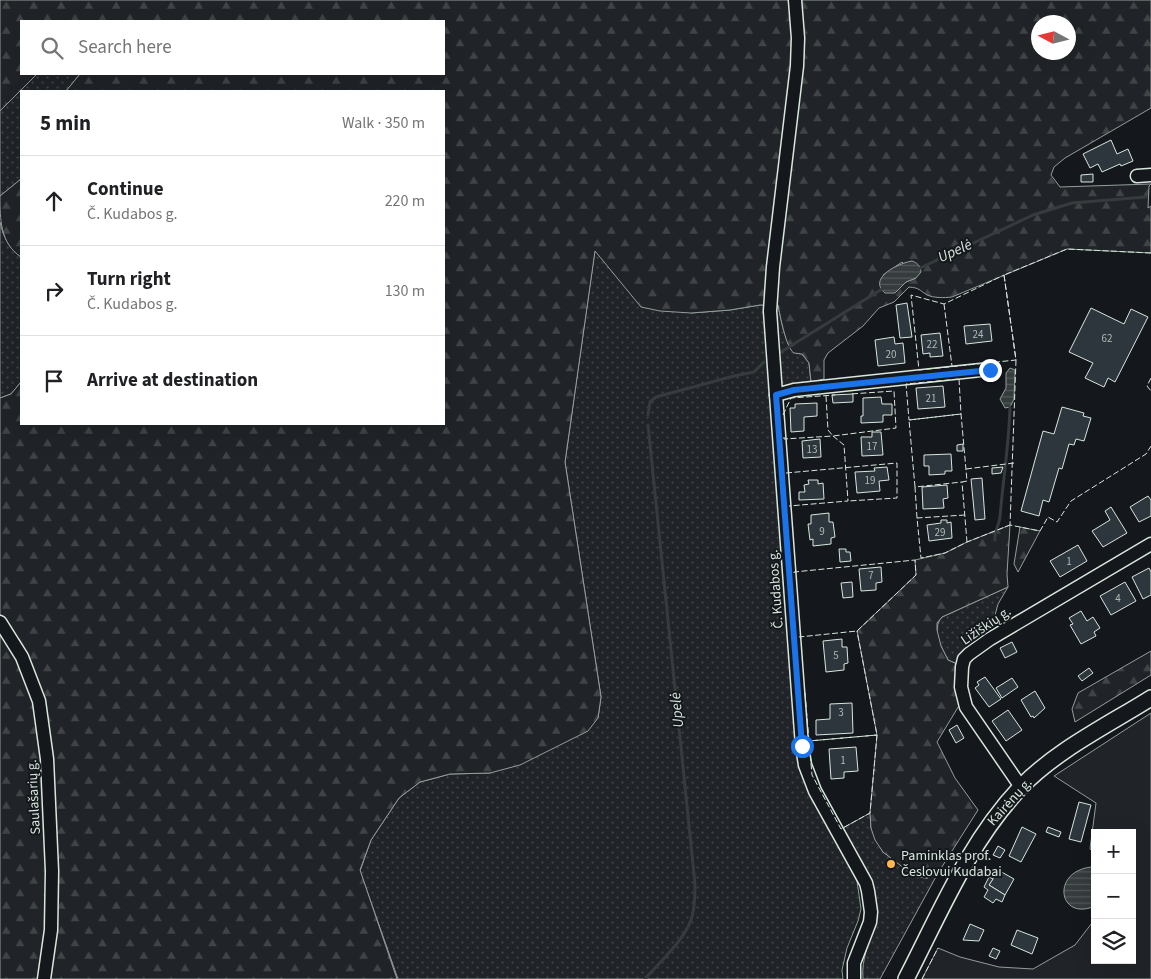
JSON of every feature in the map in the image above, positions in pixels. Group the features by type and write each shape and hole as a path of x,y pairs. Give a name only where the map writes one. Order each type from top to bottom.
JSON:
{"main road":[{"name":"Kairėnų g.","path":"906,979 980,838 996,815 1021,787 1048,764 1151,698"}],"street":[{"name":"Č. Kudabos g.","path":"795,0 798,38 797,66 775,247 770,311 802,746 805,764 815,791 866,882 870,902 870,922 854,964 854,979"},
{"path":"1137,176 1151,175"},
{"path":"776,395 794,390 990,370"},
{"name":"Ližiškių g.","path":"1021,787 966,707 961,687 964,660 969,654 990,639 1151,544"},
{"name":"Saulašarių g.","path":"0,622 22,657 39,701 47,759 52,881 51,930 44,979"}],"green space":[{"path":"0,0 1151,0 1151,108 1065,158 1054,167 1051,175 1060,187 1151,184 1149,186 1148,208 1151,206 1151,253 1067,249 952,297 933,297 909,287 894,302 879,308 863,326 828,353 824,360 824,379 811,382 809,363 802,354 794,353 788,345 778,305 760,305 730,310 691,313 660,311 641,307 595,251 565,462 601,697 598,718 588,731 520,765 490,773 450,774 420,782 399,798 371,840 360,870 397,979 0,979 0,398 11,394 20,383 20,425 445,425 445,90 67,90 79,75 445,75 445,20 20,20 20,75 36,75 0,111","holes":["902,262 916,278 906,282 895,293 883,275"]},
{"path":"36,75 79,75 67,90 21,90"},
{"path":"20,91 20,180 0,196 0,111"},
{"path":"20,180 20,256 5,238 1,222 0,196"},
{"path":"0,222 7,242 20,256 20,383 11,394 0,398"},
{"path":"595,250 691,313 730,310 760,305 778,305 788,344 794,352 802,354 809,363 811,382 789,385 770,393 810,792 857,881 861,909 847,948 842,970 843,979 398,979 360,871 371,840 399,798 420,782 450,774 490,773 598,718 601,697 565,462"},
{"path":"1010,525 1008,587 942,617 937,623 941,646 948,660 957,664 960,704 937,742 955,778 978,810 938,873 927,878 918,877 883,852 875,840 871,828 870,813 877,735 857,631 916,575 915,560 945,553"},
{"path":"1020,527 1040,531 1018,572 1014,564"},
{"path":"1008,587 998,604 990,634 957,664 948,660 937,633 937,627 942,617"},
{"path":"1151,651 1151,675 1075,722 1072,709 1078,693"},
{"path":"1151,713 1151,979 922,979 938,948 960,957 999,967 1033,969 1075,945 1091,924 1091,964 1136,964 1136,829 1093,829 1096,803 1054,776"},
{"path":"870,813 871,828 883,852 918,877 927,878 938,873 880,979 863,979 865,957 875,922 875,898 867,874 841,829"}],"shaded area":[{"path":"912,261 921,270 916,278 906,282 895,293 885,293 880,287 882,277 893,268"},
{"path":"1010,368 1015,370 1014,399 1010,407 1005,408 1000,399 1006,388 1006,373"},
{"path":"1091,867 1091,907 1083,909 1073,907 1067,902 1064,894 1069,877 1078,871"}],"building":[{"path":"1111,140 1117,154 1128,149 1133,161 1121,166 1120,164 1102,172 1098,164 1090,168 1083,154"},
{"path":"1093,174 1093,182 1081,182 1081,175"},
{"path":"907,303 912,337 900,338 896,305"},
{"path":"1091,308 1124,324 1131,309 1148,317 1115,382 1108,378 1104,387 1085,378 1093,363 1069,352"},
{"path":"990,324 992,341 966,344 964,326"},
{"path":"940,333 943,356 930,357 930,353 923,354 921,335"},
{"path":"894,337 895,344 903,343 905,363 878,366 875,340"},
{"path":"943,386 945,407 918,409 916,388"},
{"path":"853,394 853,402 833,403 832,395"},
{"path":"881,397 882,404 892,404 892,415 883,415 883,422 861,423 863,398"},
{"path":"817,403 817,416 804,417 804,431 791,432 790,408 795,408 795,404"},
{"path":"1062,407 1084,413 1083,416 1091,418 1084,441 1076,439 1074,445 1069,444 1062,469 1059,468 1049,502 1043,500 1039,516 1021,511 1043,431 1054,434"},
{"path":"872,432 881,432 883,455 862,456 861,437 872,437"},
{"path":"820,439 821,457 803,458 802,441"},
{"path":"963,444 963,451 957,451 957,445"},
{"path":"951,454 952,471 945,471 945,474 929,475 929,466 924,466 924,455"},
{"path":"887,467 889,480 879,481 880,491 857,493 855,472 875,471 874,468"},
{"path":"1003,467 1001,473 992,474 992,468"},
{"path":"982,478 985,519 975,520 971,479"},
{"path":"808,480 818,480 818,484 823,483 824,499 799,500 799,492 805,492 804,485 809,484"},
{"path":"947,485 948,498 943,499 944,508 923,509 922,487"},
{"path":"1148,496 1151,500 1151,516 1139,522 1130,507"},
{"path":"1111,507 1127,533 1103,547 1092,531 1110,520 1105,511"},
{"path":"829,513 829,522 833,522 835,537 831,538 831,544 813,546 813,539 810,540 808,524 811,524 811,515"},
{"path":"941,520 947,520 947,523 951,522 952,538 929,541 927,525 941,523"},
{"path":"1078,545 1087,561 1060,577 1050,561"},
{"path":"839,549 846,549 846,552 850,552 851,561 840,562"},
{"path":"881,567 882,582 876,583 876,590 861,591 859,569"},
{"path":"1149,568 1151,572 1151,595 1143,599 1132,577"},
{"path":"852,582 853,597 843,598 841,583"},
{"path":"1125,582 1136,601 1111,615 1100,596"},
{"path":"1081,611 1087,621 1093,617 1100,628 1094,632 1096,636 1081,644 1070,625 1073,624 1069,618"},
{"path":"842,639 842,647 847,647 848,663 844,664 844,670 826,672 823,641"},
{"path":"1012,642 1017,652 1005,658 1000,648"},
{"path":"1089,668 1093,673 1082,681 1078,676"},
{"path":"985,677 1001,699 989,707 975,688 979,685 977,682"},
{"path":"1012,678 1018,687 1002,698 996,688"},
{"path":"1035,691 1045,708 1034,718 1033,716 1031,717 1021,700"},
{"path":"852,703 853,733 816,735 816,720 830,719 830,704"},
{"path":"1008,710 1022,730 1006,741 992,721"},
{"path":"957,725 964,738 956,743 949,730"},
{"path":"856,747 858,771 844,772 844,778 831,779 829,749"},
{"path":"1079,802 1091,805 1081,842 1069,839"},
{"path":"1022,827 1036,834 1021,862 1009,856"},
{"path":"1048,827 1061,832 1059,837 1046,832"},
{"path":"998,846 1005,850 1000,858 993,855"},
{"path":"998,870 1014,879 1005,895 989,885"},
{"path":"989,877 993,879 989,885 1005,895 1002,902 996,899 993,903 984,897 988,890 984,887"},
{"path":"970,924 984,930 979,941 963,940"},
{"path":"1017,930 1038,938 1032,954 1011,945"},
{"path":"993,948 1000,951 996,959 989,956"}],"waterway":[{"name":"Upelė","path":"916,270 1033,215 1072,203 1146,197"},
{"name":"Upelė","path":"781,352 882,289"},
{"name":"Upelė","path":"648,415 650,402 656,397 754,372 764,362"},
{"path":"995,540 1000,517 1010,407"},
{"name":"Upelė","path":"645,979 671,951 688,928 693,911 695,889 648,425"}],"fence":[{"path":"1151,253 1067,249 1004,275 1016,360 1010,525 1040,531 1048,517 1057,522 1071,501 1146,454 1151,446"},
{"path":"1004,275 1016,360 919,370 911,295 944,304 1004,275"},
{"path":"944,304 952,366"},
{"path":"1151,378 1147,386 1151,391"},
{"path":"959,379 961,414 909,420 906,384 959,379"},
{"path":"826,396 828,430 833,436 896,428 894,391 850,394"},
{"path":"783,415 791,398 835,395"},
{"path":"915,487 909,420 961,414 967,481 962,482 967,542"},
{"path":"784,437 784,439 833,436 844,445 848,501 789,506"},
{"path":"786,473 897,463 897,498 848,501"},
{"path":"966,469 1014,463 1013,465"},
{"path":"917,518 915,487 962,482"},
{"path":"965,515 917,518 921,558 945,553 1010,525"},
{"path":"794,573 915,560 916,575 857,631 799,637"},
{"path":"805,693 809,741 877,735 857,631"},
{"path":"877,735 870,813 841,829 812,775 809,741 877,735"},
{"path":"922,979 938,948"}],"place":[{"name":"Paminklas prof. Česlovui Kudabai","path":"891,864"}],"route":[{"path":"802,746 776,395 794,390 990,370"}]}
